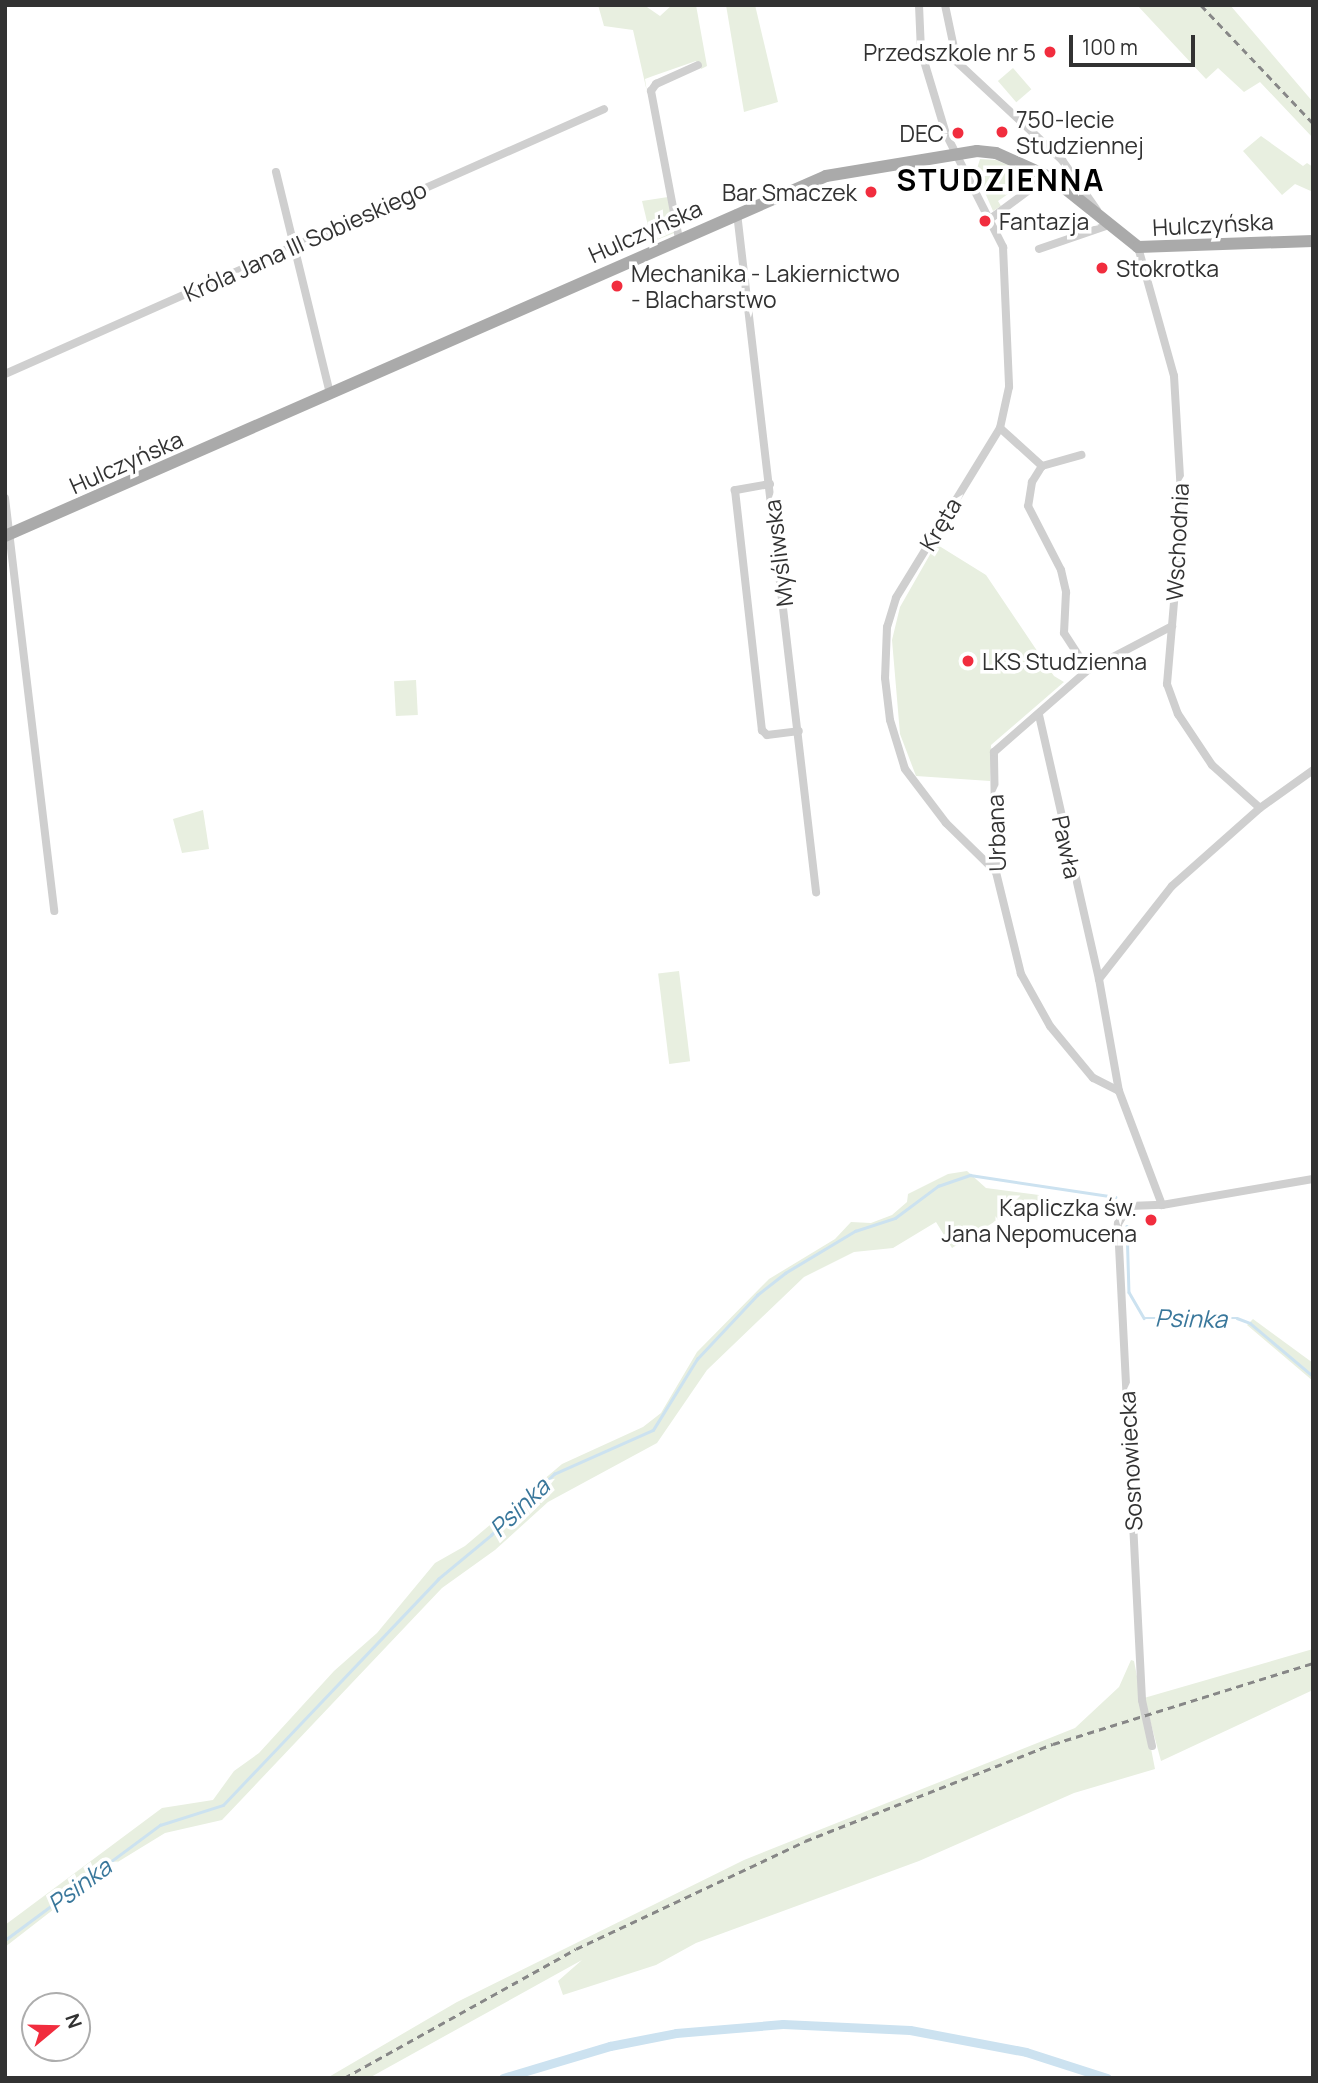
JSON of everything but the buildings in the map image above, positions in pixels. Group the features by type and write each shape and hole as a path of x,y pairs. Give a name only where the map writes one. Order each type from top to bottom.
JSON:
{"main road":[{"name":"Hulczyńska","path":"8,535 826,176 959,154 996,153 1048,176 1138,247 1313,241"}],"street":[{"name":"Kręta","path":"919,5 925,64 946,134 959,154 1003,247 1009,387 1000,428 896,598 887,627 885,661 890,720 905,769 946,823 996,873"},
{"path":"945,5 957,62 1062,160 1107,223 1039,249"},
{"path":"679,239 651,91 656,84 698,65"},
{"name":"Króla Jana III Sobieskiego","path":"5,374 604,109"},
{"path":"276,172 330,394"},
{"path":"990,219 1048,176"},
{"name":"Myśliwska","path":"737,213 817,892"},
{"name":"Wschodnia","path":"1138,247 1174,376 1182,509 1166,668 1178,715 1212,765 1260,808"},
{"path":"1000,428 1042,466"},
{"path":"1081,454 1042,466 1032,481 1028,506 1061,570 1066,592 1064,633 1088,670"},
{"path":"770,484 735,490 762,730 767,735 799,731"},
{"path":"5,498 54,911"},
{"name":"Urbana","path":"1119,1091 1093,1078 1035,1004 1010,942 996,873 994,752 1040,715 1088,670 1172,626"},
{"name":"Pawła","path":"1040,715 1099,979 1119,1091 1162,1205"},
{"path":"1099,979 1172,887 1260,808 1313,771"},
{"path":"1162,1205 1313,1179"},
{"name":"Sosnowiecka","path":"1152,1746 1145,1718 1118,1224 1129,1206 1162,1205"}],"green space":[{"path":"598,5 644,5 660,16 672,5 696,5 707,66 701,69 696,61 645,79 647,92 633,30 604,26"},
{"path":"726,5 755,5 778,102 744,112"},
{"path":"1137,5 1230,5 1313,102 1313,138 1260,82 1244,92 1218,68 1206,79"},
{"path":"1013,68 1031,89 1016,102 998,81"},
{"path":"1261,136 1303,166 1307,163 1313,167 1313,192 1295,184 1282,195 1243,151"},
{"path":"980,159 996,160 1034,176 998,201 1001,206 993,211 976,172"},
{"path":"668,197 674,233 652,242 642,201"},
{"name":"LKS Studzienna","path":"936,544 986,575 1054,676 1064,682 991,745 990,781 916,776 900,734 892,640 900,607"},
{"path":"416,680 418,715 396,716 394,681"},
{"path":"203,810 209,849 182,853 173,819"},
{"path":"679,971 690,1061 669,1064 658,974"},
{"path":"967,1171 986,1188 1039,1195 1040,1215 1015,1209 952,1248 936,1222 893,1248 854,1252 804,1277 707,1370 657,1443 548,1502 495,1550 442,1588 222,1820 165,1833 103,1871 5,1947 5,1925 162,1808 213,1800 234,1771 259,1753 334,1671 377,1633 435,1563 465,1546 562,1464 643,1427 661,1413 697,1352 769,1279 835,1239 851,1222 871,1223 892,1215 907,1202 908,1194 948,1174"},
{"path":"1253,1319 1313,1363 1313,1381 1247,1325"},
{"path":"1313,1649 1313,1690 1161,1761 1144,1698"},
{"path":"1131,1660 1134,1661 1155,1769 1074,1793 919,1861 696,1943 656,1965 563,1995 558,1981 582,1960 369,2078 327,2078 457,2002 744,1860 1075,1728 1119,1687"}],"waterway":[{"name":"Psinka","path":"5,1940 160,1825 223,1805 438,1579 491,1535 554,1474 653,1430 697,1359 757,1295 785,1273 855,1231 895,1218 938,1186 970,1175 1115,1197"},
{"name":"Psinka","path":"1127,1226 1129,1292 1144,1318 1237,1318 1250,1323 1313,1376"},
{"path":"503,2078 610,2046 676,2033 783,2024 910,2030 1026,2052 1107,2078"}],"railway":[{"path":"1201,5 1313,123"},
{"path":"344,2078 576,1949 805,1841 1053,1744 1313,1663"}],"place":[{"name":"Przedszkole nr 5","path":"1050,52"},
{"name":"750-lecie Studziennej","path":"1002,132"},
{"name":"DEC","path":"958,133"},
{"name":"Bar Smaczek","path":"871,192"},
{"name":"Fantazja","path":"985,221"},
{"name":"Stokrotka","path":"1102,268"},
{"name":"Mechanika - Lakiernictwo - Blacharstwo","path":"617,286"},
{"name":"LKS Studzienna","path":"968,661"},
{"name":"Kapliczka św. Jana Nepomucena","path":"1151,1220"}],"district":[{"name":"STUDZIENNA","path":"1001,180"}]}
